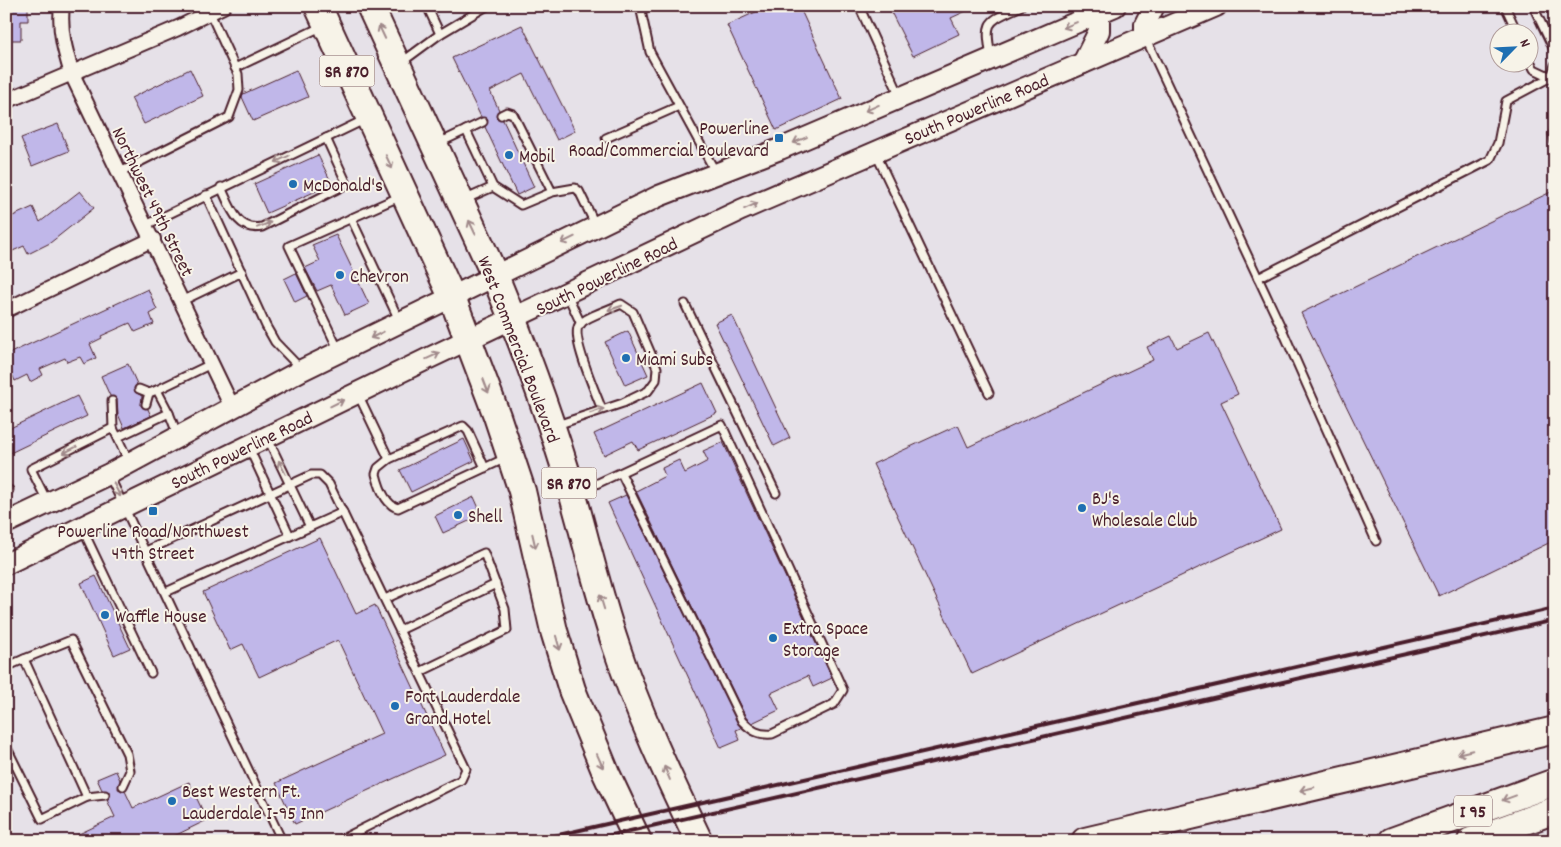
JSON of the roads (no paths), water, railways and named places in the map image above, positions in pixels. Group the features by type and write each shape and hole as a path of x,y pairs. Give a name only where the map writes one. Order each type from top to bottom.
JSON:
{"highway":[{"name":"West Commercial Boulevard","path":"370,6 495,276 513,320 552,427 616,648 643,717 699,841"},
{"name":"SR 870","path":"322,15 452,297 522,490 554,631 566,672 592,741 638,841"},
{"path":"1085,841 1555,730"},
{"name":"I 95","path":"1392,841 1555,782"},
{"path":"1471,841 1555,810"},
{"path":"688,817 716,841"}],"main road":[{"path":"1146,37 1145,24 1154,6"},
{"name":"South Powerline Road","path":"6,564 267,436 741,210 874,151 1216,6"},
{"name":"South Powerline Road","path":"6,523 109,474 302,370 659,196 717,174 1104,8"},
{"path":"1083,63 1099,31 1104,8"}],"street":[{"name":"Northwest 49th Street","path":"62,6 63,46 72,74 153,239 232,407"},
{"path":"6,101 72,74 223,6"},
{"path":"6,310 153,239"}],"lane":[{"path":"427,6 440,34"},
{"path":"398,65 440,34 487,6"},
{"path":"647,6 641,11 650,52 717,174"},
{"path":"860,6 900,96"},
{"path":"991,58 986,31 989,25 996,18 1021,6"},
{"path":"1505,6 1512,22"},
{"path":"1533,6 1555,52"},
{"path":"120,172 229,117 240,86 235,68 210,13"},
{"path":"235,68 322,15"},
{"path":"1146,37 1258,278 1376,541"},
{"path":"1553,80 1555,65"},
{"path":"1538,71 1553,80"},
{"path":"1258,278 1490,160 1498,143 1506,101 1553,80"},
{"path":"606,138 679,106"},
{"path":"500,115 508,112 513,114 552,192"},
{"path":"146,225 369,118"},
{"path":"434,145 484,122"},
{"path":"466,130 492,186 521,205 552,192 575,188 579,191 596,226"},
{"path":"1555,130 1553,134 1555,143"},
{"path":"221,188 241,224 252,229 262,227 347,184 326,138"},
{"path":"874,151 989,393"},
{"path":"460,202 492,186"},
{"path":"340,353 289,246 404,194"},
{"path":"206,195 266,326 276,342 302,370"},
{"path":"351,218 400,323"},
{"path":"182,302 242,272"},
{"path":"567,294 581,324"},
{"path":"552,427 602,410 648,391 656,380 658,368 633,312 620,304 581,324 577,332 578,344 602,410"},
{"path":"685,304 776,493"},
{"path":"139,389 149,393 211,364"},
{"path":"157,390 178,436"},
{"path":"146,404 149,393"},
{"path":"358,393 389,459"},
{"path":"112,401 118,438 130,463"},
{"path":"118,438 168,413"},
{"path":"48,503 31,469 115,422"},
{"path":"572,496 722,425 844,690 834,704 772,734 761,735 751,730 742,721 621,473"},
{"path":"485,468 468,431 463,426 389,459 378,468 376,474 387,500 392,507 398,508 485,468 511,456"},
{"path":"267,436 310,527"},
{"path":"248,446 290,536"},
{"path":"109,474 282,841"},
{"path":"146,551 311,475 320,475 329,484 464,764 465,775 461,780 338,841"},
{"path":"166,592 343,512"},
{"path":"82,527 151,673"},
{"path":"385,599 484,553 505,608 507,630 420,672"},
{"path":"400,630 496,584"},
{"path":"6,667 71,640 127,754 130,771 123,786"},
{"path":"24,659 87,797"},
{"path":"6,746 42,819 87,797 105,795"}],"railway":[{"path":"532,841 1555,608"},
{"path":"586,841 1555,620"}],"place":[{"name":"Powerline Road/Commercial Boulevard","path":"779,138"},
{"name":"Mobil","path":"509,155"},
{"name":"McDonald's","path":"293,184"},
{"name":"Chevron","path":"340,275"},
{"name":"Miami Subs","path":"626,358"},
{"name":"BJ's Wholesale Club","path":"1082,508"},
{"name":"Powerline Road/Northwest 49th Street","path":"153,511"},
{"name":"Shell","path":"458,515"},
{"name":"Waffle House","path":"105,615"},
{"name":"Extra Space Storage","path":"773,638"},
{"name":"Fort Lauderdale Grand Hotel","path":"395,706"},
{"name":"Best Western Ft. Lauderdale I-95 Inn","path":"172,801"}]}
